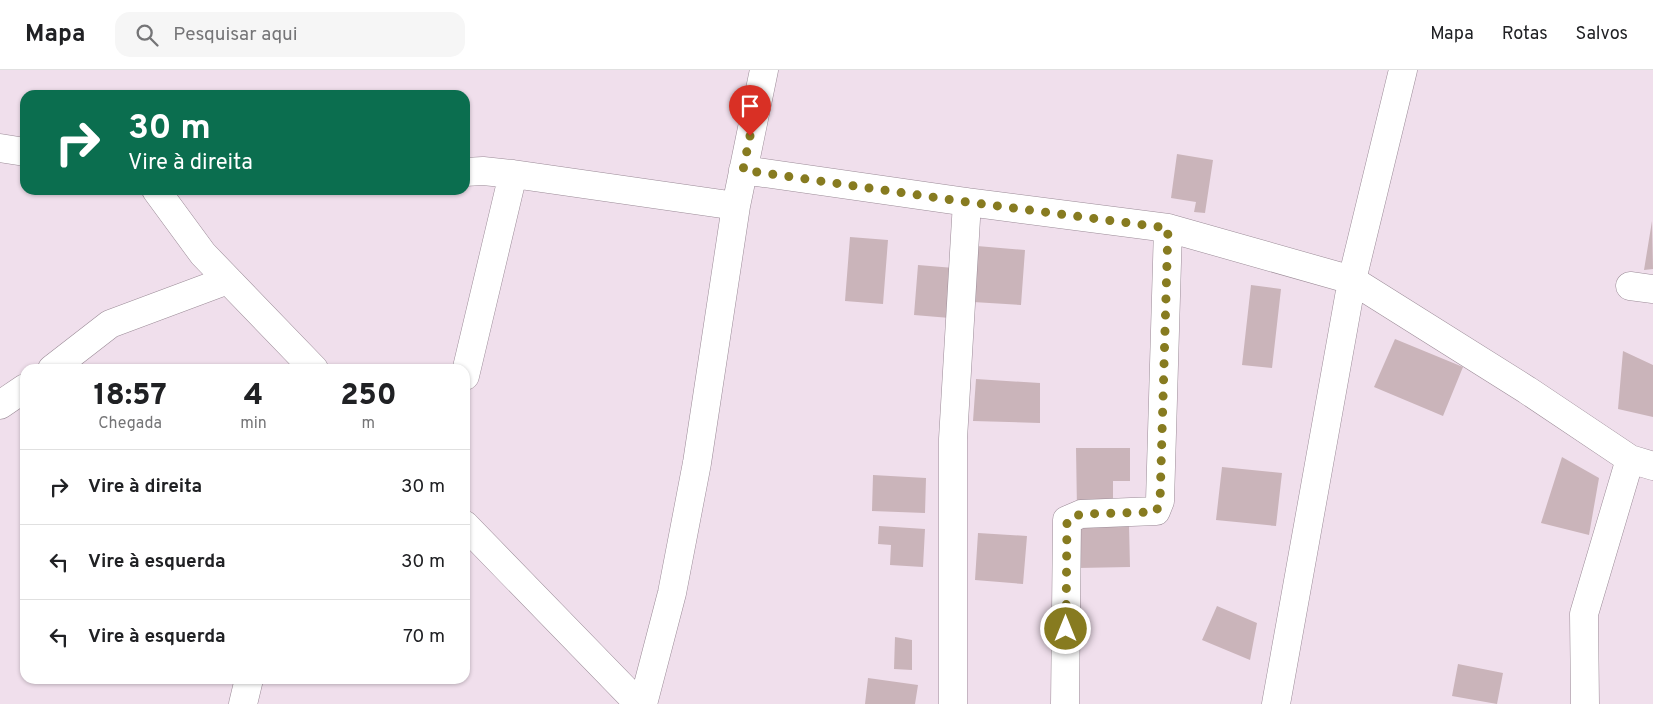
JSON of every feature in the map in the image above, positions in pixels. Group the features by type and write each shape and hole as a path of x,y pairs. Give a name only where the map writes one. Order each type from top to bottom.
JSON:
{"street":[{"path":"643,704 672,593 697,463 736,206 764,70"},
{"path":"1276,704 1352,280 1403,70"},
{"path":"0,148 20,151"},
{"path":"743,170 1168,228 1352,280 1527,390 1641,463 1584,614 1585,704"},
{"path":"470,172 513,174 736,206"},
{"path":"468,364 513,174"},
{"path":"160,195 203,254 309,364"},
{"path":"953,704 953,439 967,202"},
{"path":"1065,704 1067,520 1081,514 1156,512 1160,502 1168,228"},
{"path":"58,364 110,324 228,280"},
{"path":"0,406 20,392"},
{"path":"470,530 639,704"},
{"path":"243,704 249,684"}],"building":[{"path":"1177,154 1213,160 1205,213 1194,212 1196,202 1171,198"},
{"path":"1652,221 1653,269 1644,270"},
{"path":"850,237 888,240 883,304 845,301"},
{"path":"977,246 1025,250 1021,305 973,302"},
{"path":"918,265 954,268 950,318 914,315"},
{"path":"1251,285 1281,289 1272,368 1242,365"},
{"path":"1395,339 1463,367 1443,416 1374,387"},
{"path":"1623,351 1653,365 1653,417 1618,409"},
{"path":"976,379 1040,383 1040,423 973,421"},
{"path":"1076,448 1130,448 1130,481 1113,481 1113,510 1077,510"},
{"path":"1562,457 1599,478 1589,535 1541,523"},
{"path":"1222,467 1282,473 1276,526 1216,520"},
{"path":"873,475 926,478 925,513 872,511"},
{"path":"1129,525 1130,567 1078,568 1077,526"},
{"path":"879,526 925,529 923,567 890,565 891,545 878,544"},
{"path":"978,533 1027,536 1023,584 975,580"},
{"path":"1217,606 1257,623 1250,660 1202,640"},
{"path":"895,637 912,640 912,670 894,669"},
{"path":"1458,664 1503,673 1497,704 1452,696"},
{"path":"868,678 918,685 915,704 865,704"}],"route":[{"path":"750,136 743,170 1168,228 1160,502 1156,512 1081,514 1067,520 1066,629"}]}
